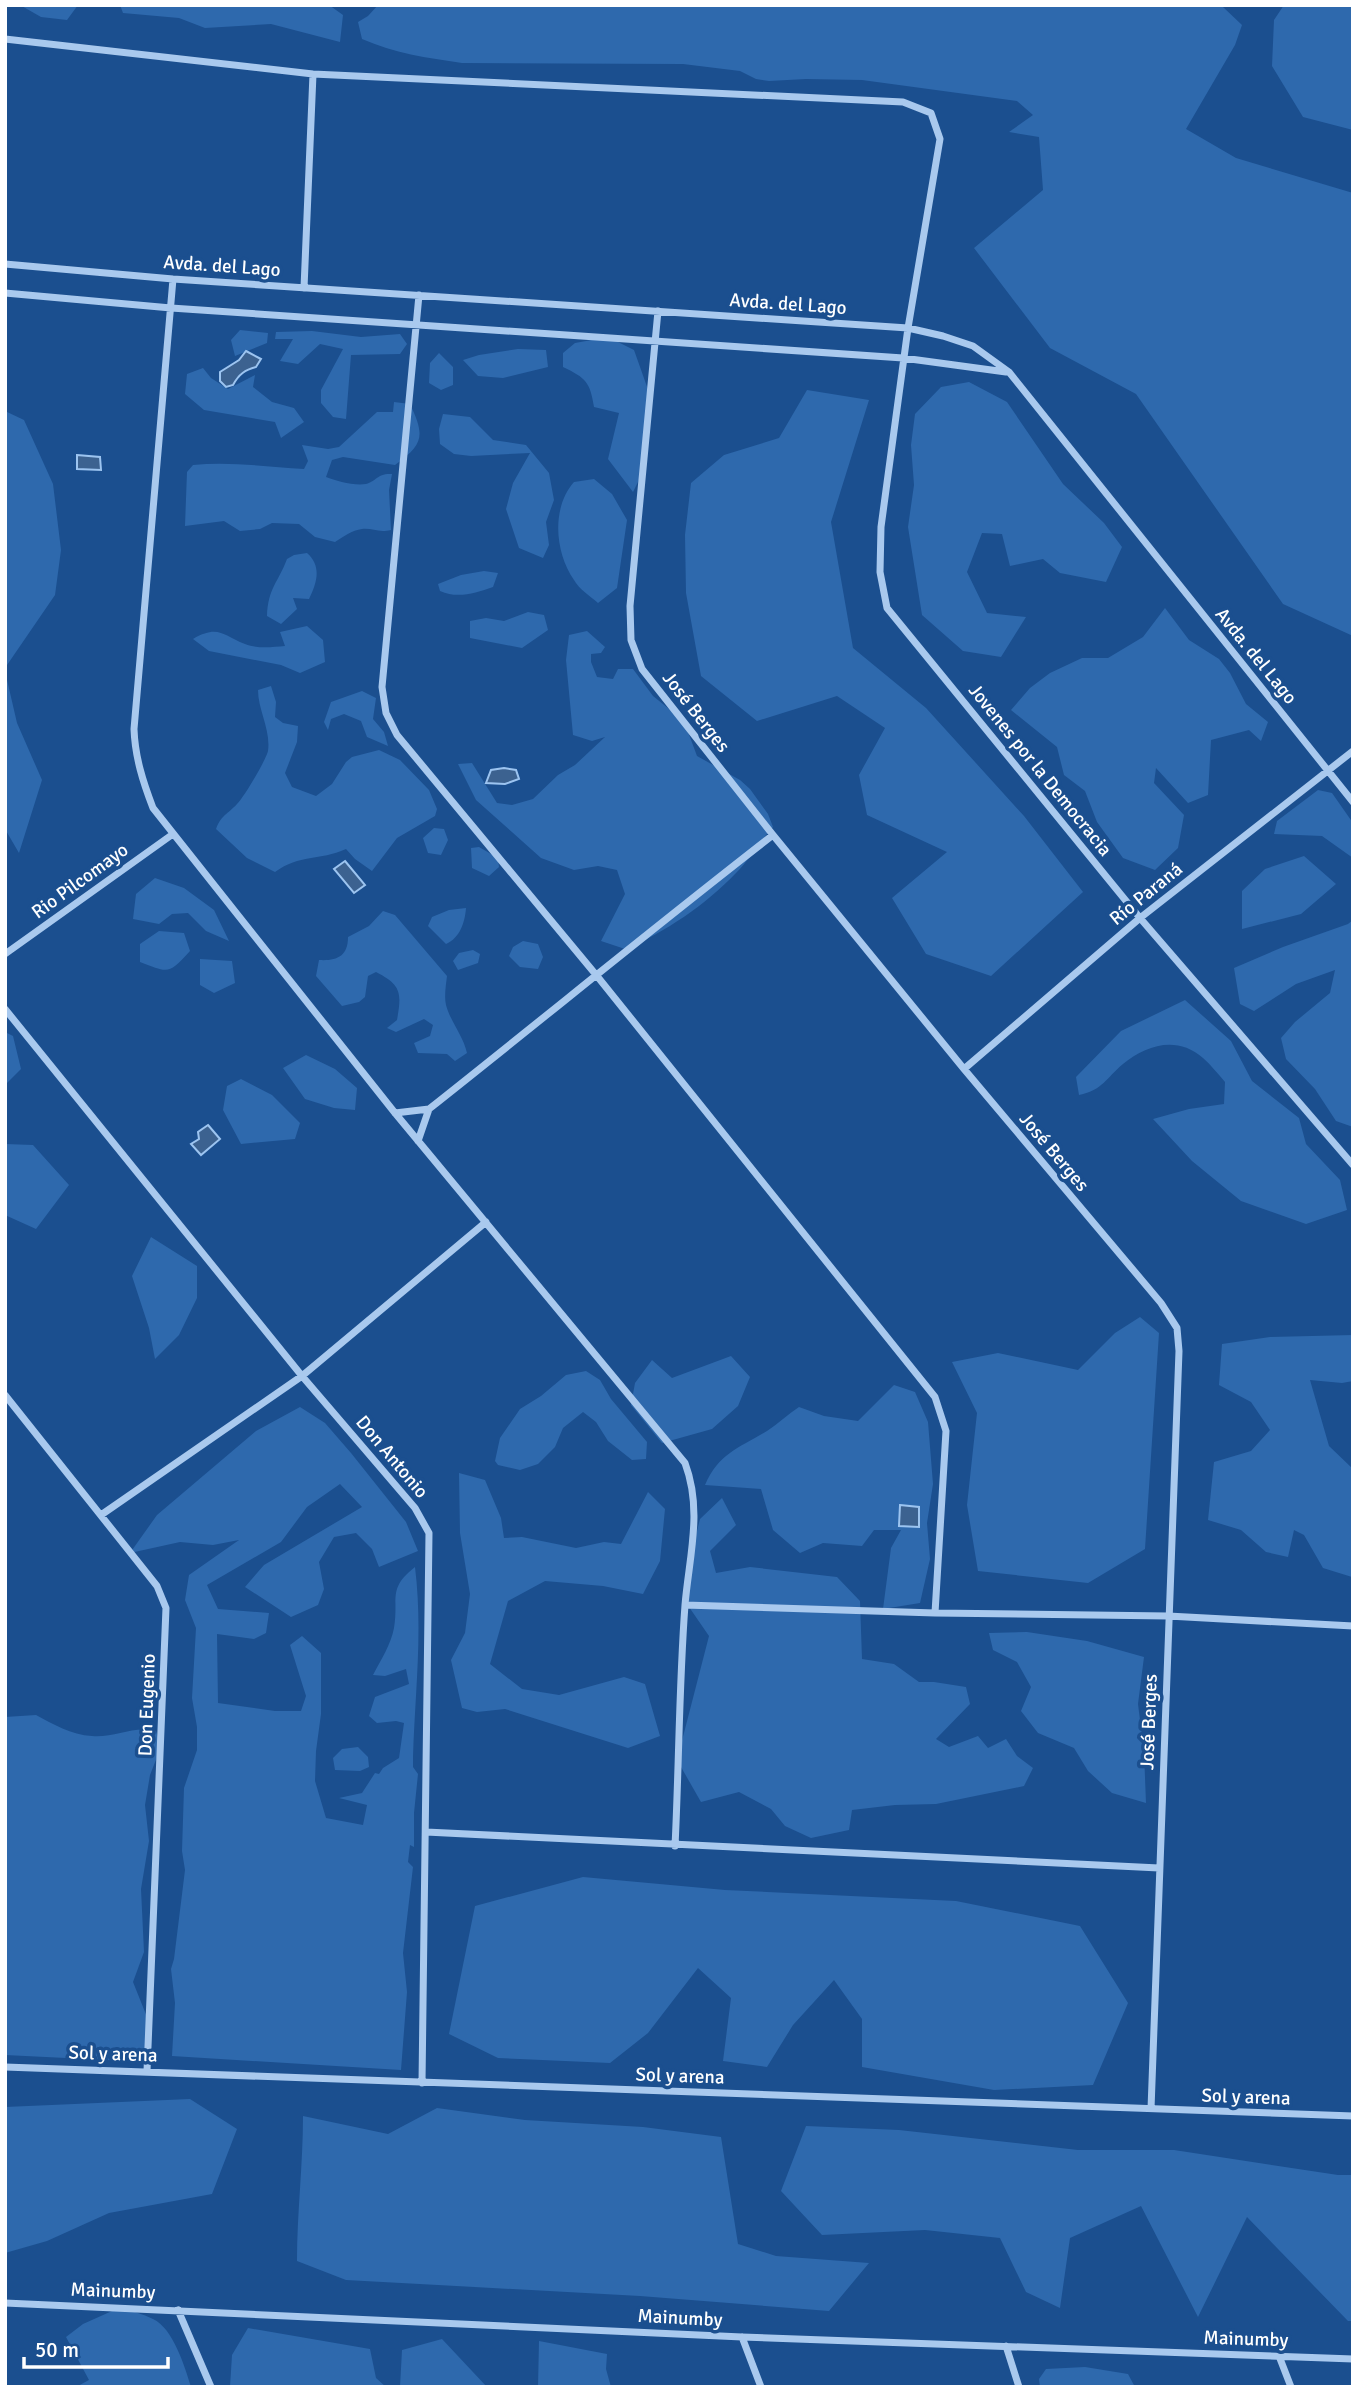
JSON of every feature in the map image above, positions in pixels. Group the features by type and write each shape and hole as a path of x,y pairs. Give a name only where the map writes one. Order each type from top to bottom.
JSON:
{"street":[{"name":"Jovenes por la Democracia","path":"5,38 313,74 903,102 931,113 940,139 903,358 881,527 880,572 887,608 1140,918 1353,1165"},
{"path":"304,288 313,74"},
{"name":"Avda. del Lago","path":"5,264 173,279 908,328 973,346 1009,372 1353,802"},
{"path":"173,279 134,729 135,750 146,791 153,808 173,834 395,1113 685,1463 693,1483 695,1501 685,1605 675,1846"},
{"path":"5,293 171,308 903,358 1009,372"},
{"path":"419,295 382,687 386,713 397,735 597,976 935,1397 946,1431 935,1613"},
{"name":"José Berges","path":"658,311 630,606 631,640 642,669 964,1069 1161,1303 1177,1328 1179,1351 1151,2109"},
{"name":"Río Paraná","path":"964,1069 1140,918 1353,751"},
{"name":"Rio Pilcomayo","path":"5,954 173,834"},
{"path":"395,1113 429,1109 597,976 625,949 773,835"},
{"name":"Don Antonio","path":"5,1009 302,1376 415,1507 429,1533 422,2083"},
{"path":"418,1141 429,1109"},
{"path":"100,1515 302,1376 486,1222"},
{"name":"Don Eugenio","path":"5,1395 157,1586 166,1608 148,2071"},
{"path":"685,1605 935,1613 1168,1616 1353,1626"},
{"path":"425,1832 1159,1868"},
{"name":"Sol y arena","path":"5,2067 1353,2116"},
{"name":"Mainumby","path":"5,2303 742,2337 1353,2359"},
{"path":"178,2310 211,2387"},
{"path":"742,2337 761,2387"},
{"path":"1006,2346 1019,2387"},
{"path":"1279,2356 1291,2387"}],"shaded area":[{"path":"20,5 78,5 67,20 41,17"},
{"path":"120,5 329,5 343,15 340,42 271,24 205,28 179,18 123,13"},
{"path":"378,5 1223,7 1242,25 1235,45 1186,129 1236,158 1353,193 1353,636 1283,604 1136,394 1050,348 974,248 1043,190 1039,137 1009,132 1033,115 1017,101 862,80 769,81 756,79 740,71 683,64 462,63 398,51 362,39 358,22"},
{"path":"1284,5 1353,5 1353,130 1303,117 1272,66 1274,20"},
{"path":"240,330 268,333 267,343 235,356 231,340"},
{"path":"312,331 361,337 400,334 407,344 400,354 351,355 346,419 333,417 321,403 321,390 343,349 320,344 298,364 280,361 293,339 275,339 276,332"},
{"path":"608,337 634,350 651,398 644,470 633,492 608,459 619,413 594,407 586,382 563,367 563,353 575,343"},
{"path":"518,349 546,350 548,367 503,378 478,376 463,360 479,355"},
{"path":"246,351 261,359 256,367 243,373 233,385 226,387 220,381 220,372 239,360"},
{"path":"439,353 453,367 453,385 441,390 429,383 430,363"},
{"path":"203,368 211,378 228,389 255,375 253,387 272,402 294,408 304,422 281,438 275,422 204,410 185,394 187,374"},
{"path":"969,382 1007,402 1063,484 1104,523 1122,547 1106,582 1060,573 1043,559 1010,566 1002,534 982,533 967,572 987,613 1026,617 1001,657 963,651 922,615 908,527 914,485 911,445 915,414 941,387"},
{"path":"807,390 869,400 831,522 853,648 926,708 1024,816 1083,892 991,976 926,954 892,898 947,852 867,815 859,775 885,728 837,696 757,721 701,676 686,593 685,535 691,483 724,455 779,438"},
{"path":"394,402 410,404 415,415 419,439 412,451 395,465 343,457 332,460 326,477 345,483 366,484 383,475 392,474 389,490 391,530 358,530 335,542 315,537 299,524 272,523 260,529 240,531 224,521 185,526 187,472 193,465 235,464 304,469 308,461 302,445 328,449 339,447 377,412 393,412"},
{"path":"5,411 24,420 53,484 61,550 55,595 5,668"},
{"path":"443,414 470,417 493,440 526,445 549,473 554,500 546,522 549,545 543,558 519,548 506,509 513,483 530,453 471,456 454,454 440,444 439,429"},
{"path":"77,455 100,457 101,470 77,469"},
{"path":"594,479 612,494 627,520 617,588 598,603 579,586 568,569 558,531 562,504 574,482"},
{"path":"307,553 315,563 317,575 314,587 309,599 293,598 297,609 281,624 267,616 271,592 287,559"},
{"path":"484,571 498,573 493,587 460,595 440,591 438,584 461,575"},
{"path":"1165,608 1189,640 1219,659 1230,673 1246,704 1268,722 1261,741 1249,730 1211,740 1208,795 1188,803 1156,768 1154,783 1184,815 1178,848 1155,870 1123,858 1097,822 1085,791 1064,775 1057,747 1011,710 1030,688 1050,673 1082,658 1108,658 1143,637"},
{"path":"528,612 544,615 548,630 522,648 470,638 470,621 486,618 504,621"},
{"path":"307,626 323,640 325,662 300,673 281,665 209,651 193,639 215,632 250,646 285,646 280,632"},
{"path":"587,631 605,647 601,653 591,654 597,677 613,679 618,669 633,669 653,696 684,721 697,756 740,780 750,789 768,814 773,827 741,868 711,896 670,926 625,949 601,941 625,894 617,870 598,866 574,870 541,858 476,800 458,764 472,763 497,803 512,805 533,799 605,737 592,741 573,735 566,660 569,635"},
{"path":"5,671 17,723 42,780 19,853 5,829"},
{"path":"271,686 276,702 275,717 283,723 298,726 297,742 285,773 292,787 316,796 332,784 352,757 379,750 400,760 429,790 437,809 435,816 397,838 372,871 346,849 293,862 275,872 247,858 216,829 223,817 245,794 268,751 268,735 258,690"},
{"path":"362,691 376,698 373,719 384,732 388,746 367,737 361,721 344,714 331,719 328,730 324,722 331,702"},
{"path":"491,770 516,770 519,779 505,784 486,783"},
{"path":"1318,790 1332,793 1353,823 1353,858 1322,836 1274,834 1277,821"},
{"path":"434,828 444,829 448,840 441,855 428,853 423,838"},
{"path":"479,847 498,858 499,867 489,876 472,868 471,848"},
{"path":"1304,856 1336,884 1301,914 1242,929 1242,891 1265,869"},
{"path":"345,861 365,885 354,893 334,869"},
{"path":"155,878 184,888 214,910 229,941 206,931 188,913 172,914 159,924 133,919 136,894"},
{"path":"466,908 461,929 455,938 446,944 428,926 432,917 449,910"},
{"path":"383,911 395,915 447,976 446,1005 467,1053 455,1061 447,1054 418,1053 414,1043 430,1036 433,1025 424,1019 396,1032 387,1028 397,1020 399,1003 398,990 391,981 376,972 368,976 365,997 359,1002 342,1006 316,976 319,960 331,960 340,956 346,949 348,937 369,926"},
{"path":"1353,920 1353,1127 1336,1121 1315,1089 1286,1059 1281,1038 1295,1022 1330,993 1335,970 1296,984 1254,1011 1240,1004 1234,968"},
{"path":"159,931 184,933 190,951 168,970 140,962 140,944"},
{"path":"523,941 538,944 543,957 538,969 520,967 509,956 513,947"},
{"path":"473,950 480,954 478,963 458,970 453,961 459,953"},
{"path":"200,959 232,961 235,983 214,993 200,985"},
{"path":"1185,1000 1231,1041 1252,1081 1299,1118 1306,1144 1340,1180 1347,1210 1306,1224 1241,1201 1192,1161 1153,1119 1189,1109 1224,1104 1225,1082 1193,1051 1172,1045 1152,1048 1132,1057 1099,1087 1079,1095 1076,1077 1121,1031"},
{"path":"5,1032 13,1036 21,1069 5,1085"},
{"path":"306,1055 335,1069 357,1088 355,1110 334,1108 305,1099 283,1068"},
{"path":"241,1079 272,1095 300,1123 295,1139 241,1144 223,1110 227,1086"},
{"path":"208,1125 220,1139 201,1155 191,1144 199,1139 198,1132"},
{"path":"5,1144 33,1145 69,1185 36,1229 5,1215"},
{"path":"151,1237 197,1266 197,1298 179,1335 155,1359 149,1328 132,1276"},
{"path":"1140,1317 1159,1333 1145,1549 1088,1583 978,1571 967,1505 977,1413 952,1362 998,1353 1078,1370 1115,1333"},
{"path":"1353,1335 1353,1381 1342,1383 1310,1380 1329,1446 1353,1469 1352,1577 1323,1568 1304,1535 1294,1530 1288,1557 1266,1552 1241,1530 1208,1520 1214,1462 1251,1451 1270,1430 1251,1402 1219,1385 1222,1344 1270,1337"},
{"path":"731,1356 750,1377 738,1406 712,1429 662,1443 631,1405 635,1383 652,1360 672,1378"},
{"path":"586,1371 600,1380 611,1399 647,1442 646,1459 632,1460 608,1441 596,1422 583,1412 563,1428 555,1447 538,1464 520,1470 498,1465 495,1461 500,1438 520,1409 566,1375"},
{"path":"894,1385 915,1392 928,1422 933,1484 927,1523 930,1559 920,1603 883,1609 891,1548 901,1530 874,1530 862,1546 823,1543 800,1553 773,1530 761,1489 705,1485 723,1458 799,1407 824,1416 858,1421"},
{"path":"300,1407 325,1423 351,1453 406,1522 418,1551 379,1567 372,1549 356,1533 334,1537 319,1562 324,1589 318,1605 291,1617 245,1587 264,1565 362,1507 340,1484 307,1507 281,1542 207,1585 218,1609 269,1613 266,1633 254,1639 217,1634 218,1703 275,1711 301,1711 306,1696 290,1645 302,1636 321,1653 321,1714 315,1781 326,1818 363,1825 367,1805 339,1798 362,1793 375,1773 379,1774 383,1768 399,1758 404,1723 377,1723 369,1716 375,1697 409,1684 406,1669 385,1676 373,1675 393,1634 397,1588 415,1567 418,1639 413,1767 418,1774 414,1847 410,1845 408,1862 413,1867 403,1953 407,1992 401,2070 172,2056 175,2003 171,1969 185,1870 182,1851 184,1788 197,1750 197,1727 192,1698 196,1628 185,1600 189,1575 239,1540 213,1545 180,1542 130,1553 157,1515 256,1431"},
{"path":"459,1473 485,1480 501,1518 504,1538 522,1537 576,1548 604,1542 621,1544 648,1492 665,1509 660,1561 643,1594 603,1586 545,1581 508,1601 490,1664 522,1689 559,1695 624,1677 645,1684 660,1736 628,1748 505,1709 477,1712 462,1708 451,1660 465,1633 470,1594 460,1533"},
{"path":"722,1498 736,1525 710,1551 716,1573 750,1567 837,1577 860,1601 862,1659 894,1664 919,1682 966,1687 970,1704 936,1739 949,1747 978,1736 988,1748 1006,1739 1017,1756 1033,1768 1024,1786 936,1804 852,1810 849,1830 811,1838 785,1826 771,1809 739,1792 701,1802 677,1760 709,1636 689,1607 689,1563 700,1519"},
{"path":"900,1505 919,1507 919,1527 899,1526"},
{"path":"1027,1632 1087,1641 1144,1657 1138,1704 1144,1752 1146,1803 1112,1793 1088,1771 1074,1748 1038,1733 1021,1711 1031,1687 1017,1662 993,1650 989,1633"},
{"path":"36,1715 84,1735 156,1731 161,1747 150,1775 145,1805 149,1841 141,1889 144,1952 133,1982 149,2022 148,2053 127,2061 5,2055 5,1717"},
{"path":"358,1747 368,1757 369,1767 360,1771 335,1770 333,1758 342,1749"},
{"path":"583,1877 725,1890 956,1901 1080,1926 1128,2003 1093,2085 994,2090 862,2067 862,2019 834,1980 793,2025 767,2067 723,2061 731,1998 698,1968 648,2033 610,2063 498,2058 449,2034 475,1906"},
{"path":"190,2099 237,2129 212,2194 109,2213 47,2241 5,2253 5,2107"},
{"path":"437,2108 525,2120 643,2127 721,2137 738,2244 776,2256 869,2263 829,2311 640,2296 346,2280 297,2261 303,2116 388,2134"},
{"path":"806,2126 899,2130 1078,2150 1174,2150 1353,2175 1353,2321 1348,2321 1247,2217 1198,2317 1141,2206 1070,2238 1060,2308 1026,2292 1000,2238 925,2230 822,2235 781,2191"},
{"path":"121,2307 153,2319 167,2331 177,2349 191,2387 76,2387 89,2380 66,2337 83,2324"},
{"path":"248,2328 370,2349 376,2378 386,2387 230,2387 232,2355"},
{"path":"442,2339 487,2387 400,2387 402,2350"},
{"path":"539,2341 607,2354 606,2369 611,2387 538,2387"},
{"path":"1085,2367 1128,2374 1135,2387 1040,2387 1039,2379 1046,2369"}]}
